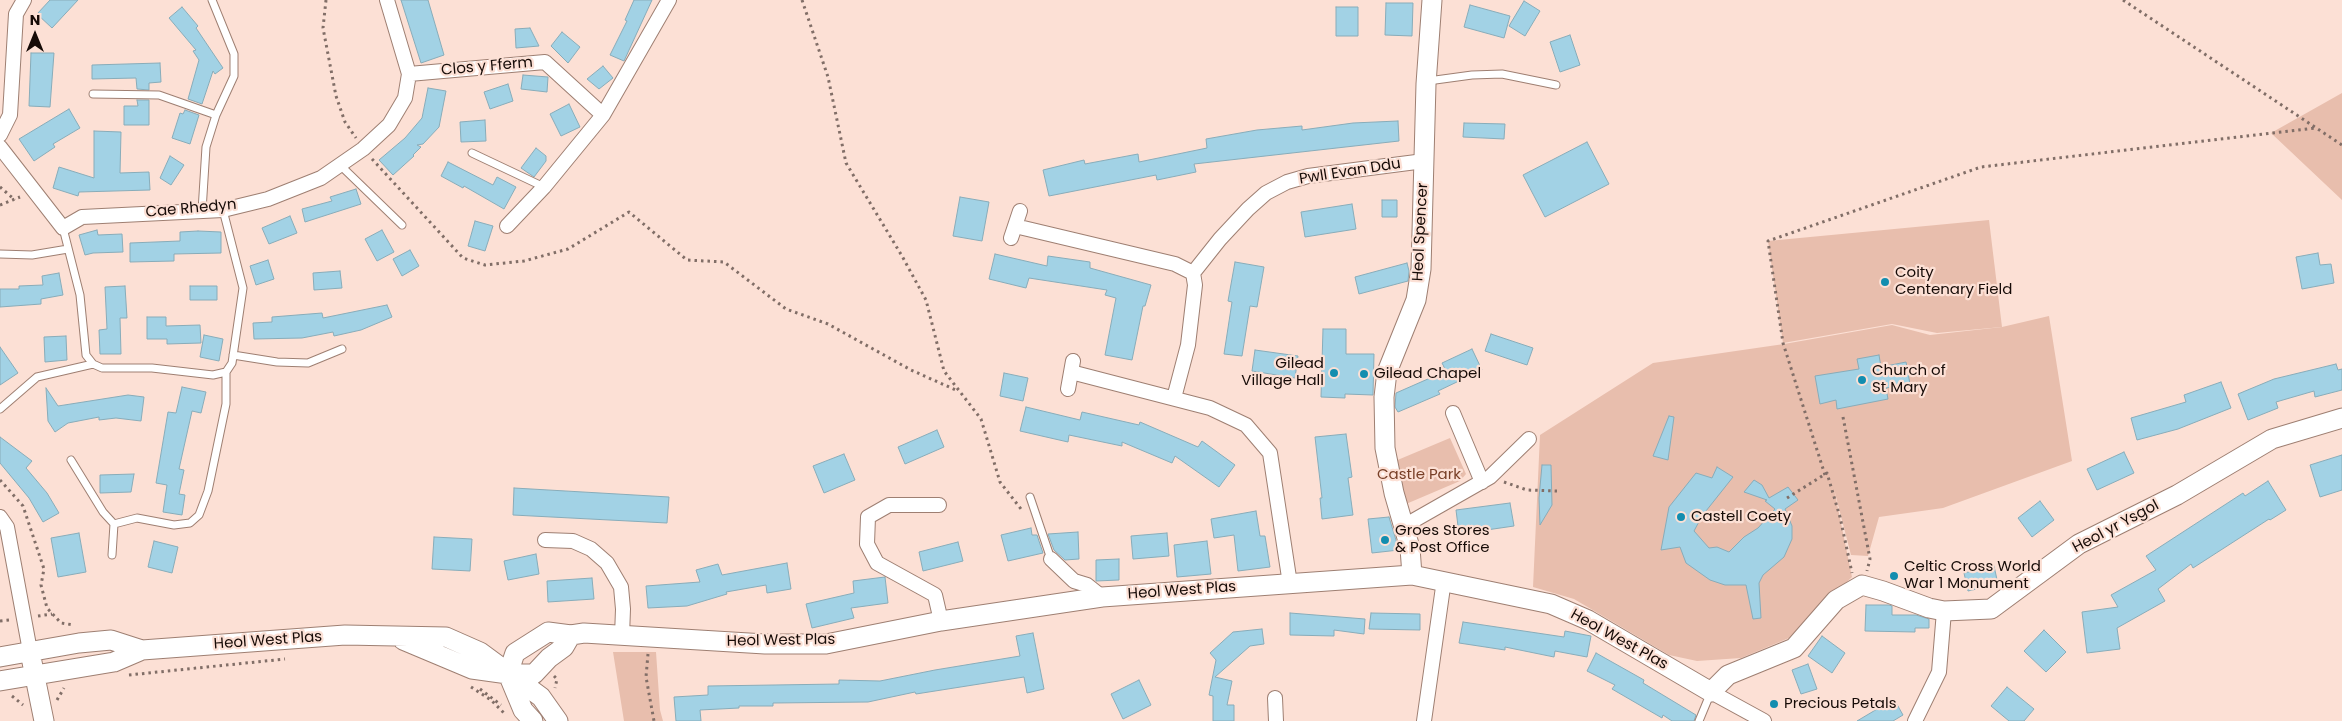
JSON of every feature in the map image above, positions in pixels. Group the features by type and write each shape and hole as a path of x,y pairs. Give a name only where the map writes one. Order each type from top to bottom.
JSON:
{"street":[{"path":"0,135 10,115 16,14 24,0"},
{"name":"Cae Rhedyn","path":"63,228 82,217 223,210 268,199 321,178 363,149 389,125 405,98 410,74 387,0"},
{"path":"507,226 544,187 603,115 669,0"},
{"name":"Heol Spencer","path":"1412,575 1410,548 1385,448 1384,397 1387,372 1416,300 1421,269 1426,81 1432,0"},
{"name":"Clos y Fferm","path":"410,74 546,62 603,115"},
{"path":"0,147 63,228"},
{"name":"Pwll Evan Ddu","path":"1193,273 1214,246 1248,209 1266,193 1287,182 1308,176 1424,161"},
{"path":"1020,211 1013,232 1175,264 1193,273 1195,285 1188,345 1174,398"},
{"path":"1068,389 1072,367 1210,408 1246,425 1270,453 1290,584"},
{"path":"1453,413 1486,480"},
{"name":"Heol yr Ysgol","path":"1858,587 1884,591 1929,608 1944,611 1991,609 2079,544 2177,495 2272,439 2342,418"},
{"path":"1404,526 1486,480 1529,439"},
{"path":"940,505 889,505 868,517 866,544 877,563 935,595 941,621"},
{"path":"0,517 7,527 44,721"},
{"path":"545,540 573,541 591,549 607,563 621,587 623,609 622,636"},
{"path":"1051,559 1074,581 1087,584 1102,597"},
{"name":"Heol West Plas","path":"0,681 114,662 142,650 345,635 446,637 480,652 508,674 515,653 548,632 571,635 584,633 765,644 826,644 941,621 1102,597 1412,575 1444,580 1559,607 1588,620 1764,721"},
{"path":"1424,721 1444,580"},
{"path":"1711,692 1728,675 1794,648 1836,600 1858,587"},
{"path":"1915,721 1939,672 1944,611"},
{"path":"508,674 534,674 549,658 564,647 571,635"},
{"name":"Heol West Plas","path":"0,657 111,640 142,650"},
{"path":"508,674 523,710 533,721"},
{"path":"508,674 541,697 558,721"},
{"path":"1276,698 1276,721"}],"lane":[{"path":"202,211 206,147 216,115 234,76 234,54 212,0"},
{"path":"1426,81 1494,74 1527,78 1556,86"},
{"path":"93,94 159,95 216,115"},
{"path":"472,153 544,187"},
{"path":"340,165 402,225"},
{"path":"114,524 137,518 174,525 190,523 199,515 208,491 226,404 226,372 232,363 234,355 243,288 223,210"},
{"path":"63,228 80,295 86,355 93,364 102,368 152,368 213,375 226,372"},
{"path":"0,254 32,255 68,249"},
{"path":"234,355 277,362 308,363 342,350"},
{"path":"0,409 37,377 93,364"},
{"path":"71,460 103,512 114,524 112,555"},
{"path":"1030,497 1051,559"},
{"path":"1699,721 1711,692"}],"path":[{"path":"326,0 323,28 336,96 345,122 363,149 463,258 485,265 524,262 568,249 629,212 687,260 724,262 786,308 828,324 911,370 958,391"},
{"path":"802,0 828,77 846,163 926,300 944,371 981,418 1000,482 1022,510"},
{"path":"2123,0 2342,145"},
{"path":"1858,587 1827,473 1825,474 1783,342 1768,241 1981,166 2316,128"},
{"path":"0,187 15,200"},
{"path":"0,205 15,200 27,192"},
{"path":"1843,417 1870,559 1858,587"},
{"path":"1787,498 1825,474"},
{"path":"1486,480 1527,490 1557,491"},
{"path":"650,638 646,677 654,721"}],"green space":[{"path":"2342,93 2342,200 2271,133"},
{"name":"Coity Centenary Field","path":"1989,220 2002,327 1937,333 1892,324 1783,343 1768,241"},
{"path":"2049,316 2072,461 1943,508 1879,517 1868,556 1851,555 1834,489 1852,577 1789,638 1741,658 1697,661 1669,655 1574,599 1533,587 1540,435 1653,363 1784,344 1892,325 1930,335 2002,327"},
{"name":"Castle Park","path":"1450,438 1466,474 1460,481 1406,504 1388,464"},
{"path":"613,652 656,652 660,710 663,721 624,721"}],"building":[{"path":"50,0 78,0 52,28 37,14"},
{"path":"401,0 428,0 444,55 421,63"},
{"path":"634,0 652,0 624,61 610,55 627,21 625,20"},
{"path":"1524,1 1540,11 1525,36 1509,26"},
{"path":"1386,3 1413,3 1412,36 1385,35"},
{"path":"1470,5 1510,16 1504,38 1464,27"},
{"path":"182,7 198,26 196,28 223,68 215,74 213,71 202,104 188,99 199,60 193,51 196,50 169,18"},
{"path":"1336,7 1358,7 1358,36 1336,36"},
{"path":"530,28 539,46 516,48 515,29"},
{"path":"562,32 580,47 568,63 551,46"},
{"path":"1570,35 1580,65 1560,72 1550,42"},
{"path":"31,53 54,53 50,107 29,106"},
{"path":"160,63 161,82 149,83 149,90 137,89 136,78 92,79 92,65"},
{"path":"603,66 613,78 599,89 587,79"},
{"path":"523,75 548,77 547,92 521,89"},
{"path":"508,84 513,101 490,109 484,92"},
{"path":"428,88 446,91 439,127 423,144 417,145 421,147 414,156 393,175 379,160 405,138 422,118"},
{"path":"137,100 149,100 149,125 124,125 124,106 138,106"},
{"path":"569,104 580,127 561,136 550,114"},
{"path":"69,109 80,128 53,144 55,147 34,161 19,139"},
{"path":"185,110 199,115 190,144 172,138 180,113 183,114"},
{"path":"485,120 486,141 461,142 460,122"},
{"path":"1398,121 1399,141 1194,164 1196,172 1157,180 1156,175 1049,196 1043,170 1084,160 1085,164 1138,154 1139,162 1207,148 1206,139 1257,130 1302,126 1302,130 1353,123"},
{"path":"1464,123 1505,124 1504,139 1463,137"},
{"path":"94,131 121,132 120,173 149,172 150,190 79,192 78,196 53,188 59,167 94,178"},
{"path":"1587,142 1609,184 1545,217 1523,175"},
{"path":"536,148 546,156 546,161 534,177 521,168"},
{"path":"170,156 184,165 171,185 160,178"},
{"path":"448,162 493,185 497,177 516,187 504,209 464,186 463,188 441,176"},
{"path":"356,189 361,204 305,222 302,209 332,201 330,197"},
{"path":"960,197 989,202 982,241 953,236"},
{"path":"1382,200 1397,200 1397,217 1382,217"},
{"path":"1352,204 1356,229 1305,237 1301,212"},
{"path":"290,216 297,233 269,244 262,228"},
{"path":"475,221 493,226 485,251 468,246"},
{"path":"97,230 98,235 122,234 123,252 85,255 79,235"},
{"path":"382,230 394,252 377,261 365,239"},
{"path":"180,232 221,232 221,253 174,254 174,261 130,262 130,243 180,241"},
{"path":"410,250 419,266 402,276 393,259"},
{"path":"2318,253 2320,265 2331,264 2334,283 2302,289 2296,257"},
{"path":"995,254 1047,266 1048,256 1090,262 1090,268 1151,285 1145,306 1143,306 1132,360 1105,355 1116,298 1105,295 1107,290 1029,278 1026,288 989,279"},
{"path":"268,260 274,279 256,285 250,266"},
{"path":"1235,262 1264,267 1257,307 1250,306 1242,356 1224,354 1232,302 1228,301"},
{"path":"1407,263 1409,271 1408,281 1359,294 1355,277"},
{"path":"340,271 342,288 314,290 313,273"},
{"path":"59,273 63,295 41,299 41,304 0,307 0,289 19,289 19,286 43,285 42,276"},
{"path":"125,286 127,318 120,318 121,354 100,354 99,330 107,329 105,287"},
{"path":"190,286 217,286 217,300 190,300"},
{"path":"387,305 392,317 361,330 334,336 333,332 302,338 254,339 253,323 272,322 272,317 322,313 323,318"},
{"path":"147,317 166,317 166,326 200,325 201,343 167,344 167,339 147,339"},
{"path":"1323,329 1346,329 1346,354 1374,354 1373,395 1345,394 1345,398 1321,397"},
{"path":"1491,334 1533,348 1527,365 1485,351"},
{"path":"204,335 223,339 219,361 200,357"},
{"path":"66,336 67,360 45,362 44,337"},
{"path":"0,347 18,373 0,385"},
{"path":"1472,349 1482,370 1438,391 1440,394 1398,412 1395,407 1396,393 1446,371 1442,363"},
{"path":"1255,350 1298,356 1295,378 1252,371"},
{"name":"Church of St Mary","path":"1879,355 1881,367 1906,362 1910,384 1886,388 1888,399 1837,409 1836,400 1820,404 1815,376 1859,369 1857,359"},
{"path":"2336,364 2338,370 2342,369 2342,390 2315,397 2314,391 2276,402 2278,408 2248,420 2238,394 2274,379"},
{"path":"1004,373 1028,378 1023,401 1000,396"},
{"path":"2221,382 2231,408 2178,429 2137,440 2131,418 2186,402 2184,395"},
{"path":"182,387 206,392 201,413 192,411 179,469 184,470 179,494 185,495 182,515 163,512 167,485 156,483 168,412 176,413"},
{"path":"46,388 58,406 128,395 144,397 141,421 116,418 99,420 99,417 68,423 55,432 48,421"},
{"path":"1026,407 1080,420 1082,412 1139,425 1140,422 1198,447 1202,441 1235,465 1219,487 1175,456 1172,463 1122,442 1122,446 1069,435 1068,442 1020,431"},
{"path":"1669,416 1674,417 1668,460 1653,456"},
{"path":"937,430 944,447 905,464 898,447"},
{"path":"1346,434 1352,477 1348,478 1353,515 1322,519 1320,498 1322,498 1315,437"},
{"path":"0,437 32,461 26,468 47,493 59,513 43,522 29,498 0,463"},
{"path":"2124,452 2134,473 2097,490 2087,469"},
{"path":"844,454 855,480 824,493 813,466"},
{"path":"2342,455 2342,490 2320,497 2310,465"},
{"path":"1542,465 1551,465 1552,505 1540,525 1539,498"},
{"name":"Castell Coety","path":"1717,467 1733,477 1702,516 1694,531 1709,548 1717,547 1729,552 1744,537 1758,528 1775,509 1765,501 1767,500 1744,492 1754,480 1762,485 1769,498 1788,487 1798,500 1785,509 1792,526 1792,539 1784,557 1763,575 1759,583 1761,618 1753,619 1746,585 1725,585 1710,580 1686,563 1680,547 1661,550 1669,507 1696,473 1712,478"},
{"path":"134,474 131,492 100,493 100,475"},
{"path":"2268,481 2286,510 2193,568 2191,564 2158,589 2165,601 2117,628 2120,649 2087,653 2082,612 2118,607 2111,595 2156,570 2146,556 2243,493 2245,496"},
{"path":"514,488 669,497 667,523 513,515"},
{"path":"2040,501 2054,520 2032,537 2018,518"},
{"path":"1510,503 1514,526 1459,534 1456,510"},
{"path":"1256,511 1260,536 1265,536 1270,567 1238,571 1234,535 1214,538 1211,519"},
{"name":"Groes Stores & Post Office","path":"1389,517 1399,550 1372,553 1368,519"},
{"path":"1031,528 1032,535 1037,535 1043,553 1008,561 1001,535"},
{"path":"1078,532 1079,559 1065,560 1054,550 1048,534"},
{"path":"79,533 86,572 58,577 51,538"},
{"path":"1167,533 1169,556 1133,559 1131,536"},
{"path":"434,537 472,539 470,571 432,569"},
{"path":"154,541 178,547 172,573 148,567"},
{"path":"1207,541 1211,574 1177,577 1174,545"},
{"path":"958,542 963,561 923,571 919,552"},
{"path":"536,554 539,574 508,580 504,561"},
{"path":"1119,559 1119,580 1096,581 1096,560"},
{"path":"787,563 791,589 767,593 766,585 726,592 727,594 687,606 648,608 646,586 700,582 696,570 718,564 722,575"},
{"path":"1994,566 1998,584 1968,591 1964,573"},
{"path":"885,577 888,603 851,608 854,618 812,628 806,604 854,593 853,581"},
{"path":"592,578 594,599 548,602 547,581"},
{"path":"1866,605 1889,605 1892,606 1892,615 1916,615 1929,619 1929,628 1915,628 1915,632 1865,631"},
{"path":"1290,613 1365,619 1364,634 1334,630 1334,636 1290,635"},
{"path":"1371,613 1420,614 1420,630 1369,629"},
{"path":"1463,622 1564,637 1565,631 1591,636 1587,657 1555,651 1554,657 1505,647 1505,650 1459,643"},
{"path":"1262,629 1264,644 1250,646 1215,677 1232,681 1227,705 1234,705 1234,721 1213,721 1213,696 1209,695 1216,660 1210,653 1233,632"},
{"path":"2044,630 2066,652 2046,672 2024,651"},
{"path":"1033,633 1044,689 1027,693 1024,677 916,694 915,692 868,702 773,703 773,706 739,706 739,708 700,710 701,721 676,721 674,697 708,695 708,686 839,684 839,680 880,681 1020,656 1016,636"},
{"path":"1822,636 1845,653 1832,673 1808,656"},
{"path":"1596,653 1644,680 1643,683 1696,715 1694,721 1672,721 1663,715 1662,718 1612,689 1615,685 1587,671"},
{"path":"1808,664 1817,689 1801,694 1792,670"},
{"path":"1139,680 1151,705 1123,719 1111,694"},
{"path":"2007,687 2034,709 2024,721 2009,721 1991,706"},
{"path":"1894,699 1903,715 1893,721 1857,721"}],"place":[{"name":"Coity Centenary Field","path":"1885,282"},
{"name":"Gilead Village Hall","path":"1334,373"},
{"name":"Gilead Chapel","path":"1364,374"},
{"name":"Church of St Mary","path":"1862,380"},
{"name":"Castell Coety","path":"1681,517"},
{"name":"Groes Stores & Post Office","path":"1385,540"},
{"name":"Celtic Cross World War 1 Monument","path":"1894,576"},
{"name":"Precious Petals","path":"1774,704"}]}
